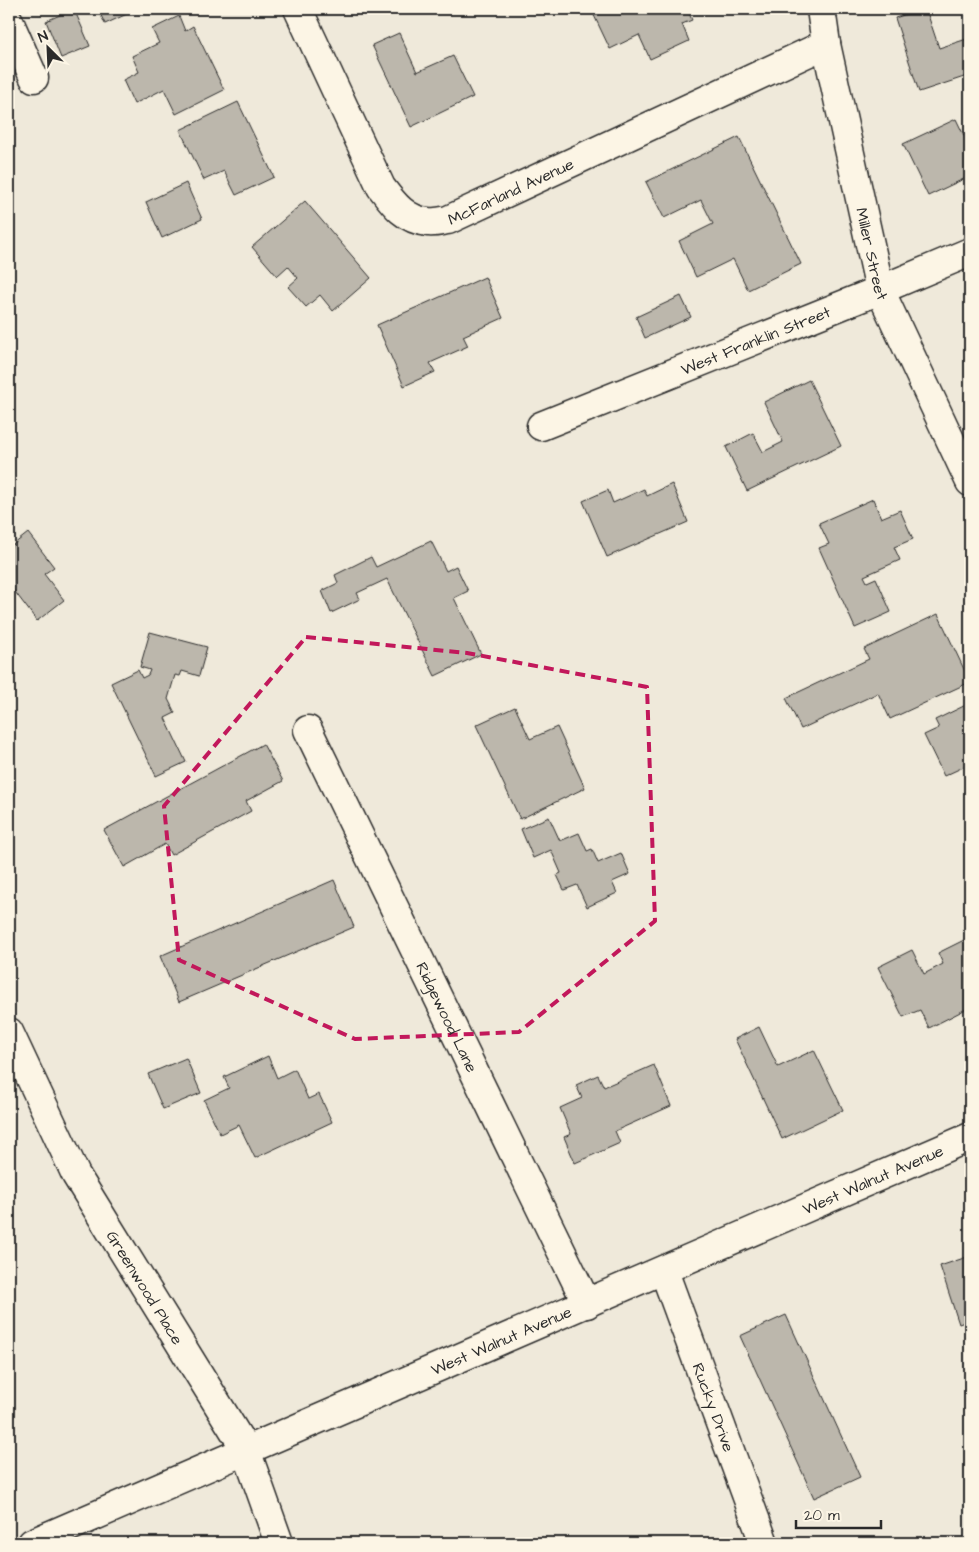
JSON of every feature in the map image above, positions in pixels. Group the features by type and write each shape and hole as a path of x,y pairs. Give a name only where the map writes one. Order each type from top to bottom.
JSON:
{"street":[{"name":"McFarland Avenue","path":"298,9 381,187 396,207 413,219 429,223 448,220 826,44"},
{"name":"Miller Street","path":"821,9 826,44 880,290 970,482"},
{"path":"9,21 34,78"},
{"name":"West Franklin Street","path":"542,426 970,252"},
{"name":"Ridgewood Lane","path":"308,730 587,1304"},
{"name":"Greenwood Place","path":"9,1032 76,1175 246,1450 279,1543"},
{"name":"West Walnut Avenue","path":"32,1543 970,1137"},
{"name":"Rucky Drive","path":"664,1270 764,1543"}],"highlighted area":[{"path":"306,637 467,653 647,687 655,921 519,1032 355,1039 179,960 164,806"}],"building":[{"path":"74,9 90,46 61,58 46,21"},
{"path":"98,9 138,9 105,24"},
{"path":"591,9 687,9 692,20 682,24 689,41 650,59 639,35 610,49"},
{"path":"926,9 939,48 970,38 970,75 919,92 895,18"},
{"path":"179,16 185,31 193,26 224,90 176,114 164,89 134,104 123,80 139,72 132,56 159,43 152,29"},
{"path":"399,33 417,72 453,56 473,97 411,127 372,45"},
{"path":"238,102 274,177 236,195 224,171 204,180 180,130"},
{"path":"956,119 970,148 970,176 928,196 903,144"},
{"path":"739,137 801,264 748,290 733,259 696,277 679,241 713,224 701,200 664,218 646,182"},
{"path":"186,183 202,219 162,238 146,202"},
{"path":"305,201 371,278 333,311 320,295 306,307 288,287 298,278 288,266 277,276 252,247"},
{"path":"485,277 503,318 463,336 468,346 430,363 435,372 404,386 377,325"},
{"path":"681,296 691,317 645,338 636,317"},
{"path":"809,380 841,446 747,491 726,447 753,433 763,452 783,442 764,402"},
{"path":"672,484 688,522 607,557 583,501 608,490 613,503 644,489 647,496"},
{"path":"873,499 881,518 900,510 913,539 894,547 900,560 864,576 867,582 876,578 891,612 855,628 819,548 829,544 819,523"},
{"path":"28,533 54,567 44,574 64,600 37,621 9,584 9,548"},
{"path":"431,541 446,571 456,566 468,591 454,598 481,654 435,676 387,579 357,593 360,599 331,613 322,591 338,583 335,575 371,557 376,567"},
{"path":"938,614 970,682 890,719 878,693 801,729 786,698 869,659 864,649"},
{"path":"150,632 207,647 199,676 182,671 180,676 175,675 168,699 175,713 165,718 186,762 156,776 111,683 138,670 142,678 148,675 150,670 140,667"},
{"path":"970,703 970,764 944,776 924,735 939,728 935,720"},
{"path":"515,707 530,739 557,727 585,788 520,819 476,725"},
{"path":"263,744 283,781 246,801 251,811 171,855 165,844 124,867 104,830"},
{"path":"549,817 560,841 579,833 587,851 592,849 598,863 621,853 630,874 612,882 617,893 587,907 577,885 564,890 557,875 561,873 551,850 533,858 521,829"},
{"path":"334,880 354,927 179,1002 160,956"},
{"path":"966,939 970,948 970,1007 929,1028 920,1010 903,1017 878,967 912,950 924,974 943,964 938,953"},
{"path":"759,1027 778,1067 814,1050 843,1110 782,1139 735,1039"},
{"path":"268,1056 277,1078 295,1069 308,1099 319,1094 332,1122 255,1158 239,1125 220,1134 204,1100 229,1088 224,1077"},
{"path":"186,1058 201,1093 163,1109 148,1074"},
{"path":"654,1065 671,1106 615,1131 620,1143 575,1163 564,1137 571,1134 560,1108 582,1098 576,1085 598,1075 604,1087"},
{"path":"970,1256 970,1320 959,1324 940,1266"},
{"path":"786,1315 860,1477 814,1498 740,1336"}]}
